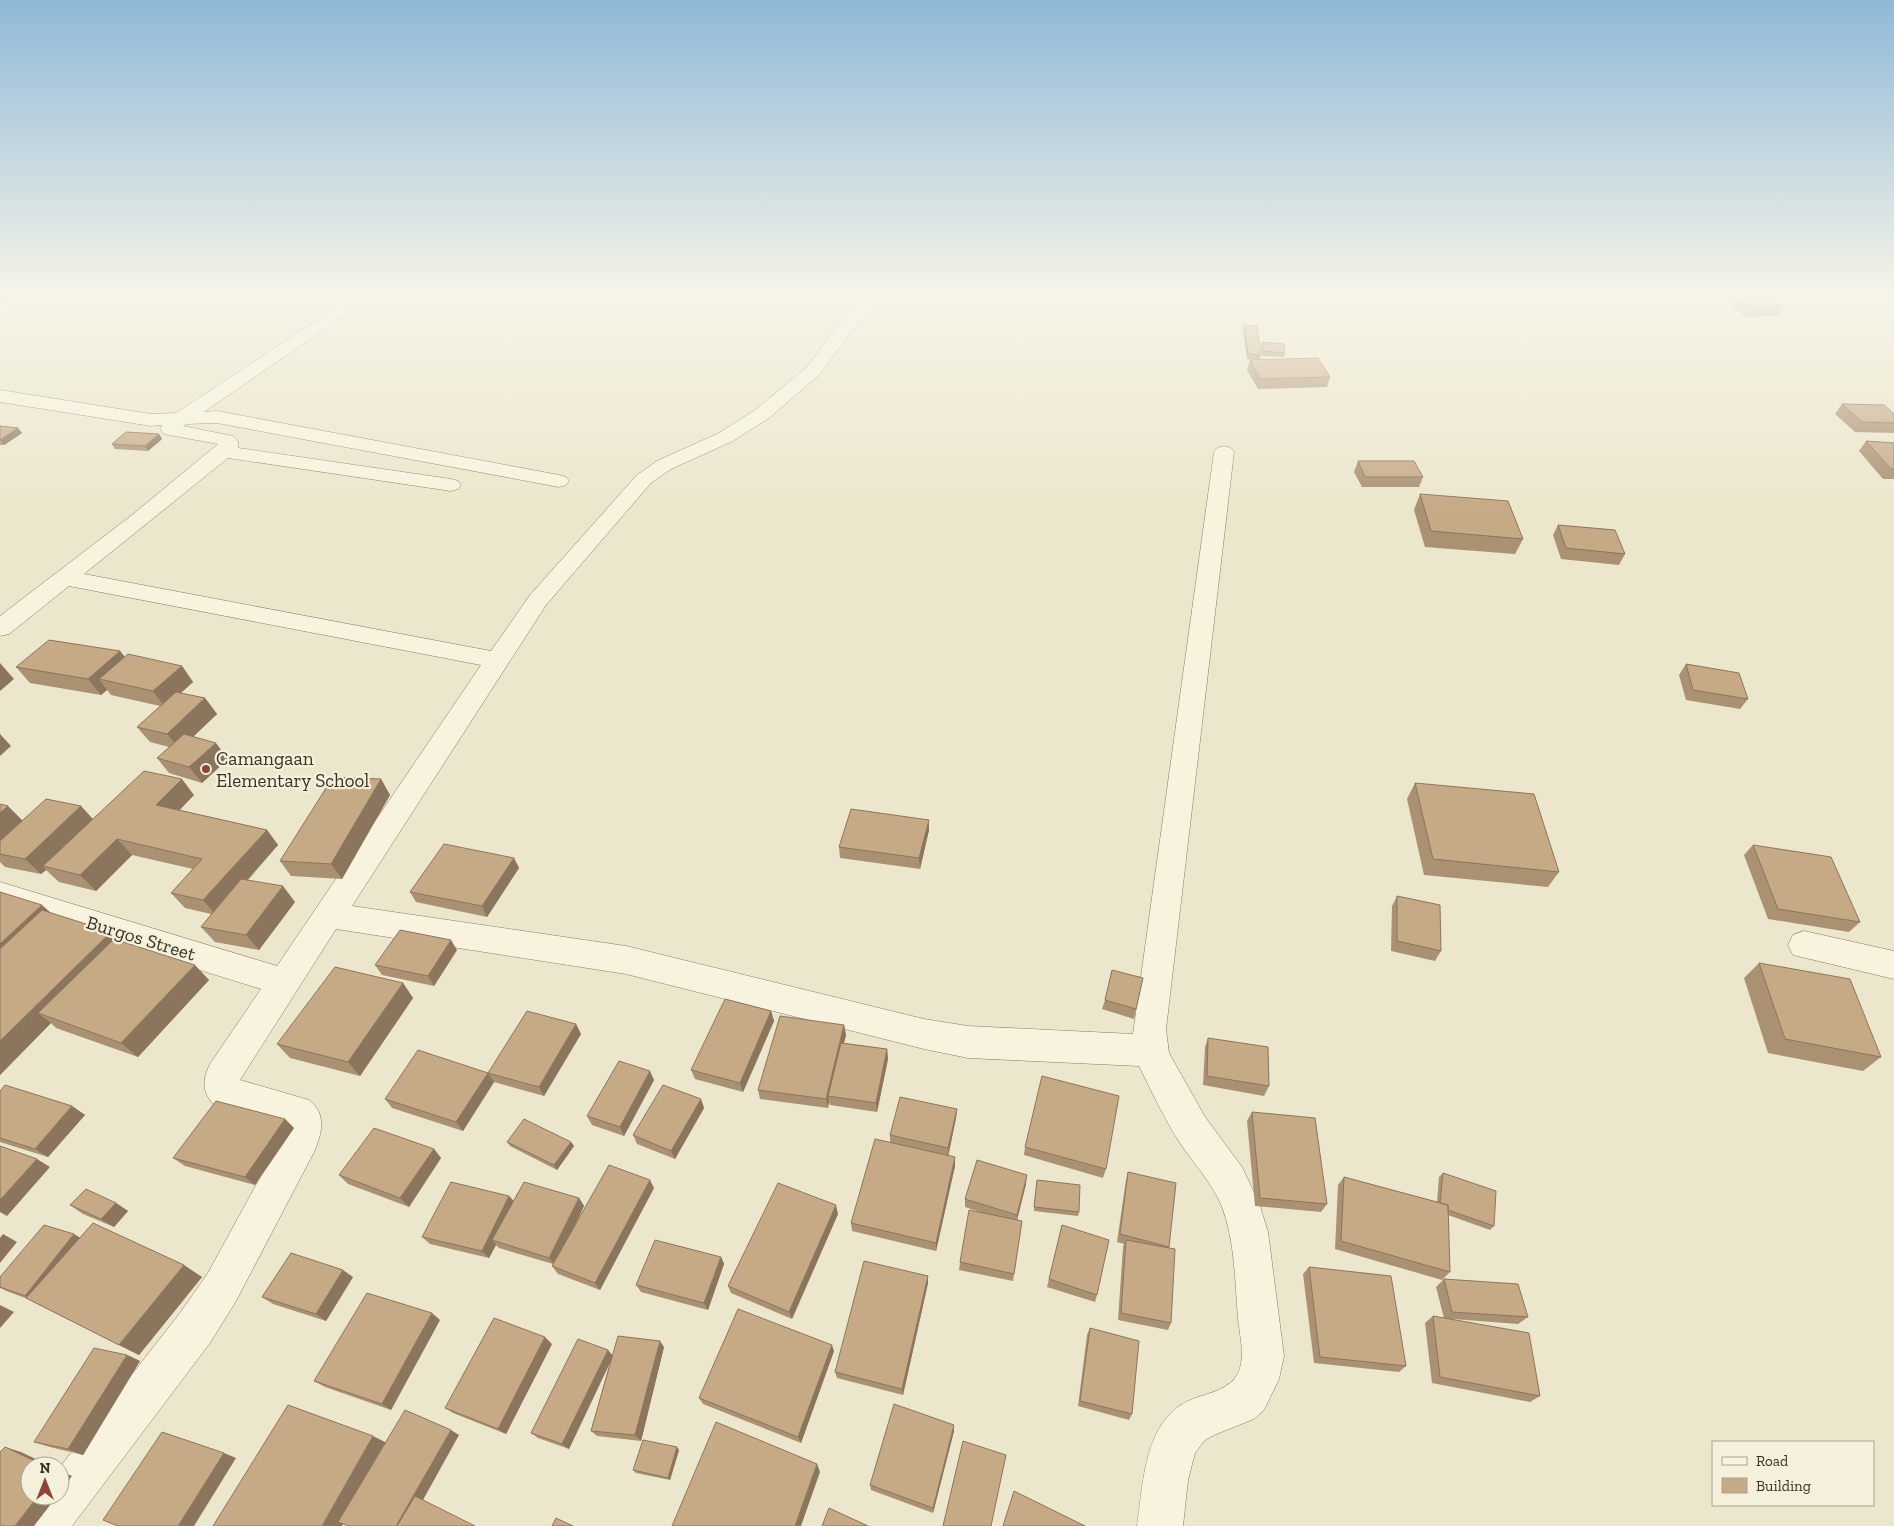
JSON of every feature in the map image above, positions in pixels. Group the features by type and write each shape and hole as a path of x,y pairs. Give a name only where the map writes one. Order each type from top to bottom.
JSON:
{"street":[{"path":"0,628 225,452 229,445 226,440 170,429 180,418 258,366"},
{"path":"43,1526 195,1328 222,1286 301,1139 305,1122 303,1117 296,1112 227,1093 221,1087 220,1082 228,1066 497,660 538,600 644,479 664,464 726,437 762,414 813,372 817,366"},
{"path":"0,396 151,420 217,417 559,481"},
{"path":"225,452 451,485"},
{"path":"1160,1526 1170,1459 1179,1437 1198,1419 1238,1406 1250,1393 1260,1376 1263,1356 1248,1232 1240,1203 1229,1180 1192,1129 1150,1051 1149,1029 1224,452"},
{"path":"65,578 497,660"},
{"name":"Burgos Street","path":"0,895 283,982"},
{"path":"327,915 626,960 924,1034 968,1042 1150,1051"},
{"path":"1804,945 1894,965"}],"building":[{"path":"1253,366 1323,366 1330,377 1260,379"},
{"path":"1842,404 1884,405 1894,414 1894,423 1862,422"},
{"path":"0,426 18,428 0,440"},
{"path":"126,432 159,434 145,446 112,444"},
{"path":"1866,441 1894,443 1894,469 1891,469"},
{"path":"1358,461 1414,461 1423,477 1365,477"},
{"path":"1420,494 1508,501 1523,539 1431,531"},
{"path":"1558,525 1615,530 1625,554 1566,548"},
{"path":"49,640 120,651 88,679 16,667"},
{"path":"128,654 182,666 153,691 99,679"},
{"path":"1686,664 1739,673 1748,699 1693,690"},
{"path":"176,692 205,698 167,734 137,727"},
{"path":"184,734 216,743 189,767 157,758"},
{"path":"144,771 182,779 156,805 267,830 203,900 171,893 202,859 117,839 80,875 43,866"},
{"path":"333,777 381,779 331,864 280,861"},
{"path":"1415,783 1534,794 1559,872 1433,859"},
{"path":"46,799 81,806 25,859 0,854 0,841"},
{"path":"0,804 8,806 0,813"},
{"path":"851,809 929,820 919,858 839,847"},
{"path":"444,844 514,858 482,906 410,892"},
{"path":"1753,845 1831,857 1860,922 1778,909"},
{"path":"241,879 283,886 246,935 201,927"},
{"path":"0,892 42,905 0,944"},
{"path":"1397,896 1440,905 1441,951 1397,941"},
{"path":"42,910 111,932 0,1041 0,949"},
{"path":"400,930 451,940 428,976 375,965"},
{"path":"114,939 195,965 121,1043 38,1013"},
{"path":"1759,963 1850,979 1881,1057 1785,1039"},
{"path":"335,967 403,983 348,1062 277,1044"},
{"path":"1112,970 1143,978 1136,1009 1105,1000"},
{"path":"725,999 771,1011 740,1083 691,1070"},
{"path":"527,1011 576,1024 539,1087 488,1073"},
{"path":"780,1016 844,1025 826,1099 758,1090"},
{"path":"1208,1038 1268,1047 1269,1086 1207,1076"},
{"path":"841,1043 887,1049 876,1103 828,1096"},
{"path":"418,1050 488,1073 456,1122 385,1099"},
{"path":"619,1061 650,1071 620,1127 587,1116"},
{"path":"1042,1076 1119,1096 1106,1169 1025,1147"},
{"path":"5,1085 72,1106 35,1149 0,1138 0,1091"},
{"path":"663,1085 701,1099 671,1151 633,1135"},
{"path":"900,1097 957,1109 948,1148 890,1135"},
{"path":"216,1101 285,1119 245,1177 173,1158"},
{"path":"1252,1112 1315,1118 1327,1204 1260,1198"},
{"path":"524,1119 571,1142 554,1165 507,1142"},
{"path":"374,1128 434,1149 400,1198 339,1175"},
{"path":"875,1139 955,1157 936,1243 851,1223"},
{"path":"0,1146 37,1159 0,1200"},
{"path":"977,1160 1027,1175 1017,1215 965,1199"},
{"path":"609,1165 650,1180 595,1283 552,1266"},
{"path":"1128,1172 1176,1183 1169,1247 1120,1234"},
{"path":"1443,1173 1496,1191 1494,1226 1448,1210 1448,1205 1440,1203"},
{"path":"1344,1177 1448,1205 1450,1272 1341,1241"},
{"path":"1037,1180 1080,1185 1079,1212 1034,1207"},
{"path":"451,1182 509,1196 482,1251 422,1237"},
{"path":"524,1182 579,1198 549,1258 492,1240"},
{"path":"778,1183 836,1205 789,1312 728,1286"},
{"path":"86,1189 116,1203 101,1219 70,1205"},
{"path":"969,1210 1022,1221 1014,1274 960,1262"},
{"path":"93,1223 184,1265 119,1345 26,1298"},
{"path":"44,1225 74,1234 25,1296 0,1287 0,1277"},
{"path":"1062,1225 1109,1240 1097,1295 1049,1279"},
{"path":"655,1240 721,1257 704,1303 636,1285"},
{"path":"1126,1240 1175,1249 1171,1323 1121,1313"},
{"path":"291,1253 343,1270 316,1314 262,1297"},
{"path":"864,1261 928,1276 902,1389 835,1372"},
{"path":"1309,1267 1391,1276 1406,1366 1320,1357"},
{"path":"1444,1279 1518,1284 1528,1317 1452,1312"},
{"path":"367,1293 432,1313 382,1404 314,1381"},
{"path":"738,1309 832,1345 798,1437 699,1398"},
{"path":"1433,1316 1529,1333 1540,1396 1440,1377"},
{"path":"494,1318 545,1337 498,1429 445,1408"},
{"path":"1090,1328 1139,1341 1132,1414 1080,1401"},
{"path":"618,1336 660,1341 635,1435 591,1431"},
{"path":"578,1339 608,1350 562,1444 531,1433"},
{"path":"94,1348 127,1355 68,1449 34,1442"},
{"path":"894,1404 954,1425 933,1508 870,1485"},
{"path":"288,1405 373,1436 322,1526 213,1526"},
{"path":"405,1410 451,1430 396,1526 348,1526 338,1522"},
{"path":"716,1422 817,1464 795,1526 672,1526"},
{"path":"162,1432 224,1453 178,1526 118,1526 103,1520"},
{"path":"643,1440 677,1447 668,1478 633,1470"},
{"path":"963,1441 1006,1455 991,1526 943,1526"},
{"path":"5,1447 24,1456 20,1456 20,1506 30,1506 15,1526 0,1526 0,1452"},
{"path":"1014,1491 1085,1526 1003,1526"},
{"path":"415,1496 475,1526 397,1526"},
{"path":"829,1508 868,1526 822,1526"},
{"path":"556,1518 573,1526 552,1526"}],"place":[{"name":"Camangaan Elementary School","path":"206,769"}]}
